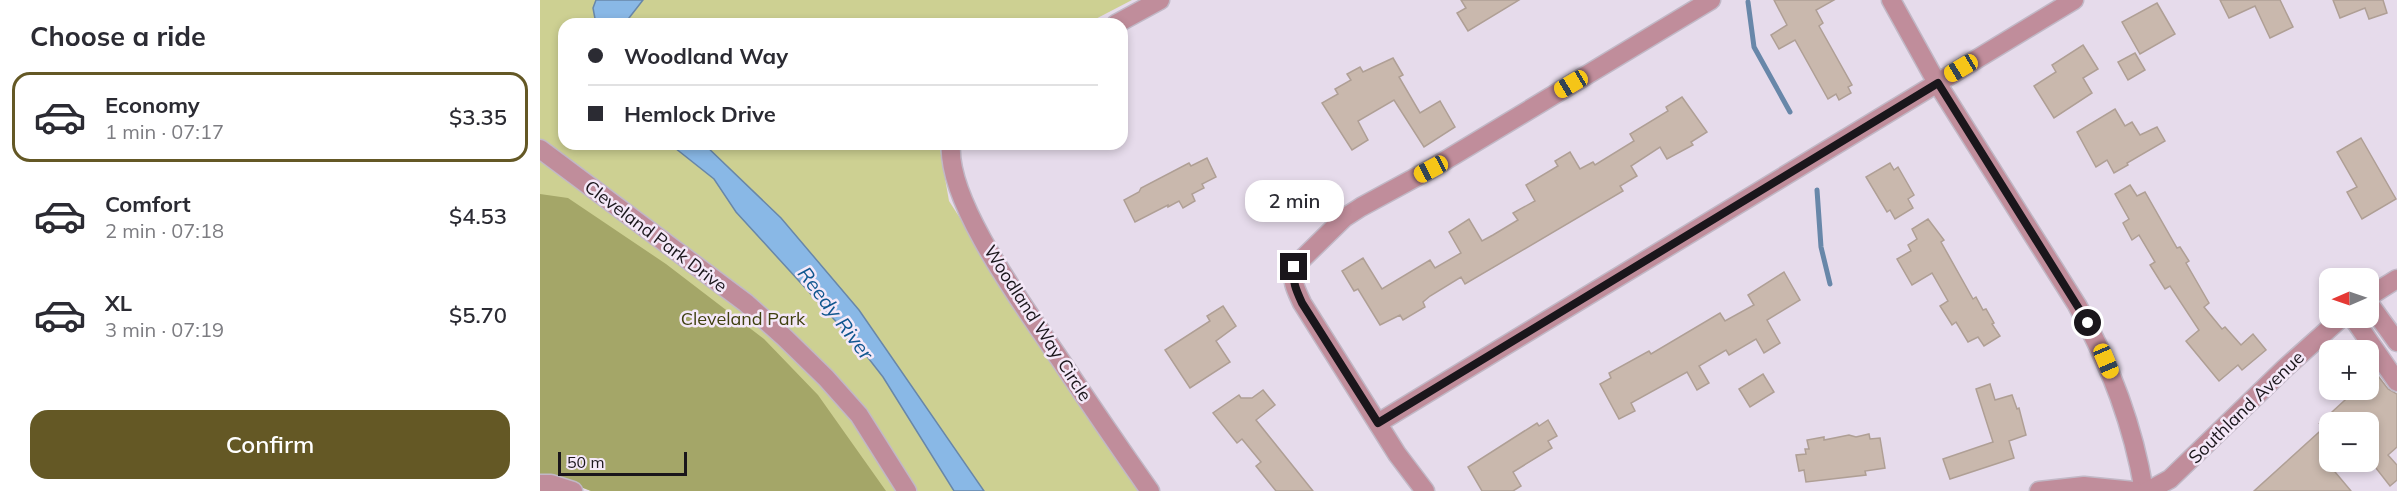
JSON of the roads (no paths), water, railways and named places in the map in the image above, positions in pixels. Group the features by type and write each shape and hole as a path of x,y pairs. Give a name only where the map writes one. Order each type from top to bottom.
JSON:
{"street":[{"path":"1127,18 1160,0"},
{"path":"1425,491 1397,454 1302,303 1294,288 1292,277 1294,267 1344,218 1361,207 1431,169 1711,0"},
{"path":"1891,0 1938,83 2098,342 2127,417 2146,491"},
{"path":"1378,423 2074,0"},
{"name":"Cleveland Park Drive","path":"540,149 746,303 784,338 826,378 859,415 907,491"},
{"name":"Woodland Way Circle","path":"951,150 951,164 963,199 1008,283 1150,491"},
{"path":"2379,290 2397,279"},
{"path":"2379,315 2395,334"},
{"name":"Southland Avenue","path":"2146,491 2170,479 2330,328"},
{"path":"2360,328 2397,382"},
{"path":"540,484 551,484 573,491"},
{"path":"2038,491 2084,486 2134,491"}],"water":[{"path":"596,0 643,0 629,18 595,18 593,8"},
{"name":"Reedy River","path":"678,150 710,150 781,218 859,310 984,491 954,491 883,377 862,350 736,212 714,179"}],"waterway":[{"path":"1748,2 1754,47 1790,112"},
{"path":"1817,190 1821,247 1830,284"}],"park label":[{"name":"Cleveland Park","path":"743,318"}]}
